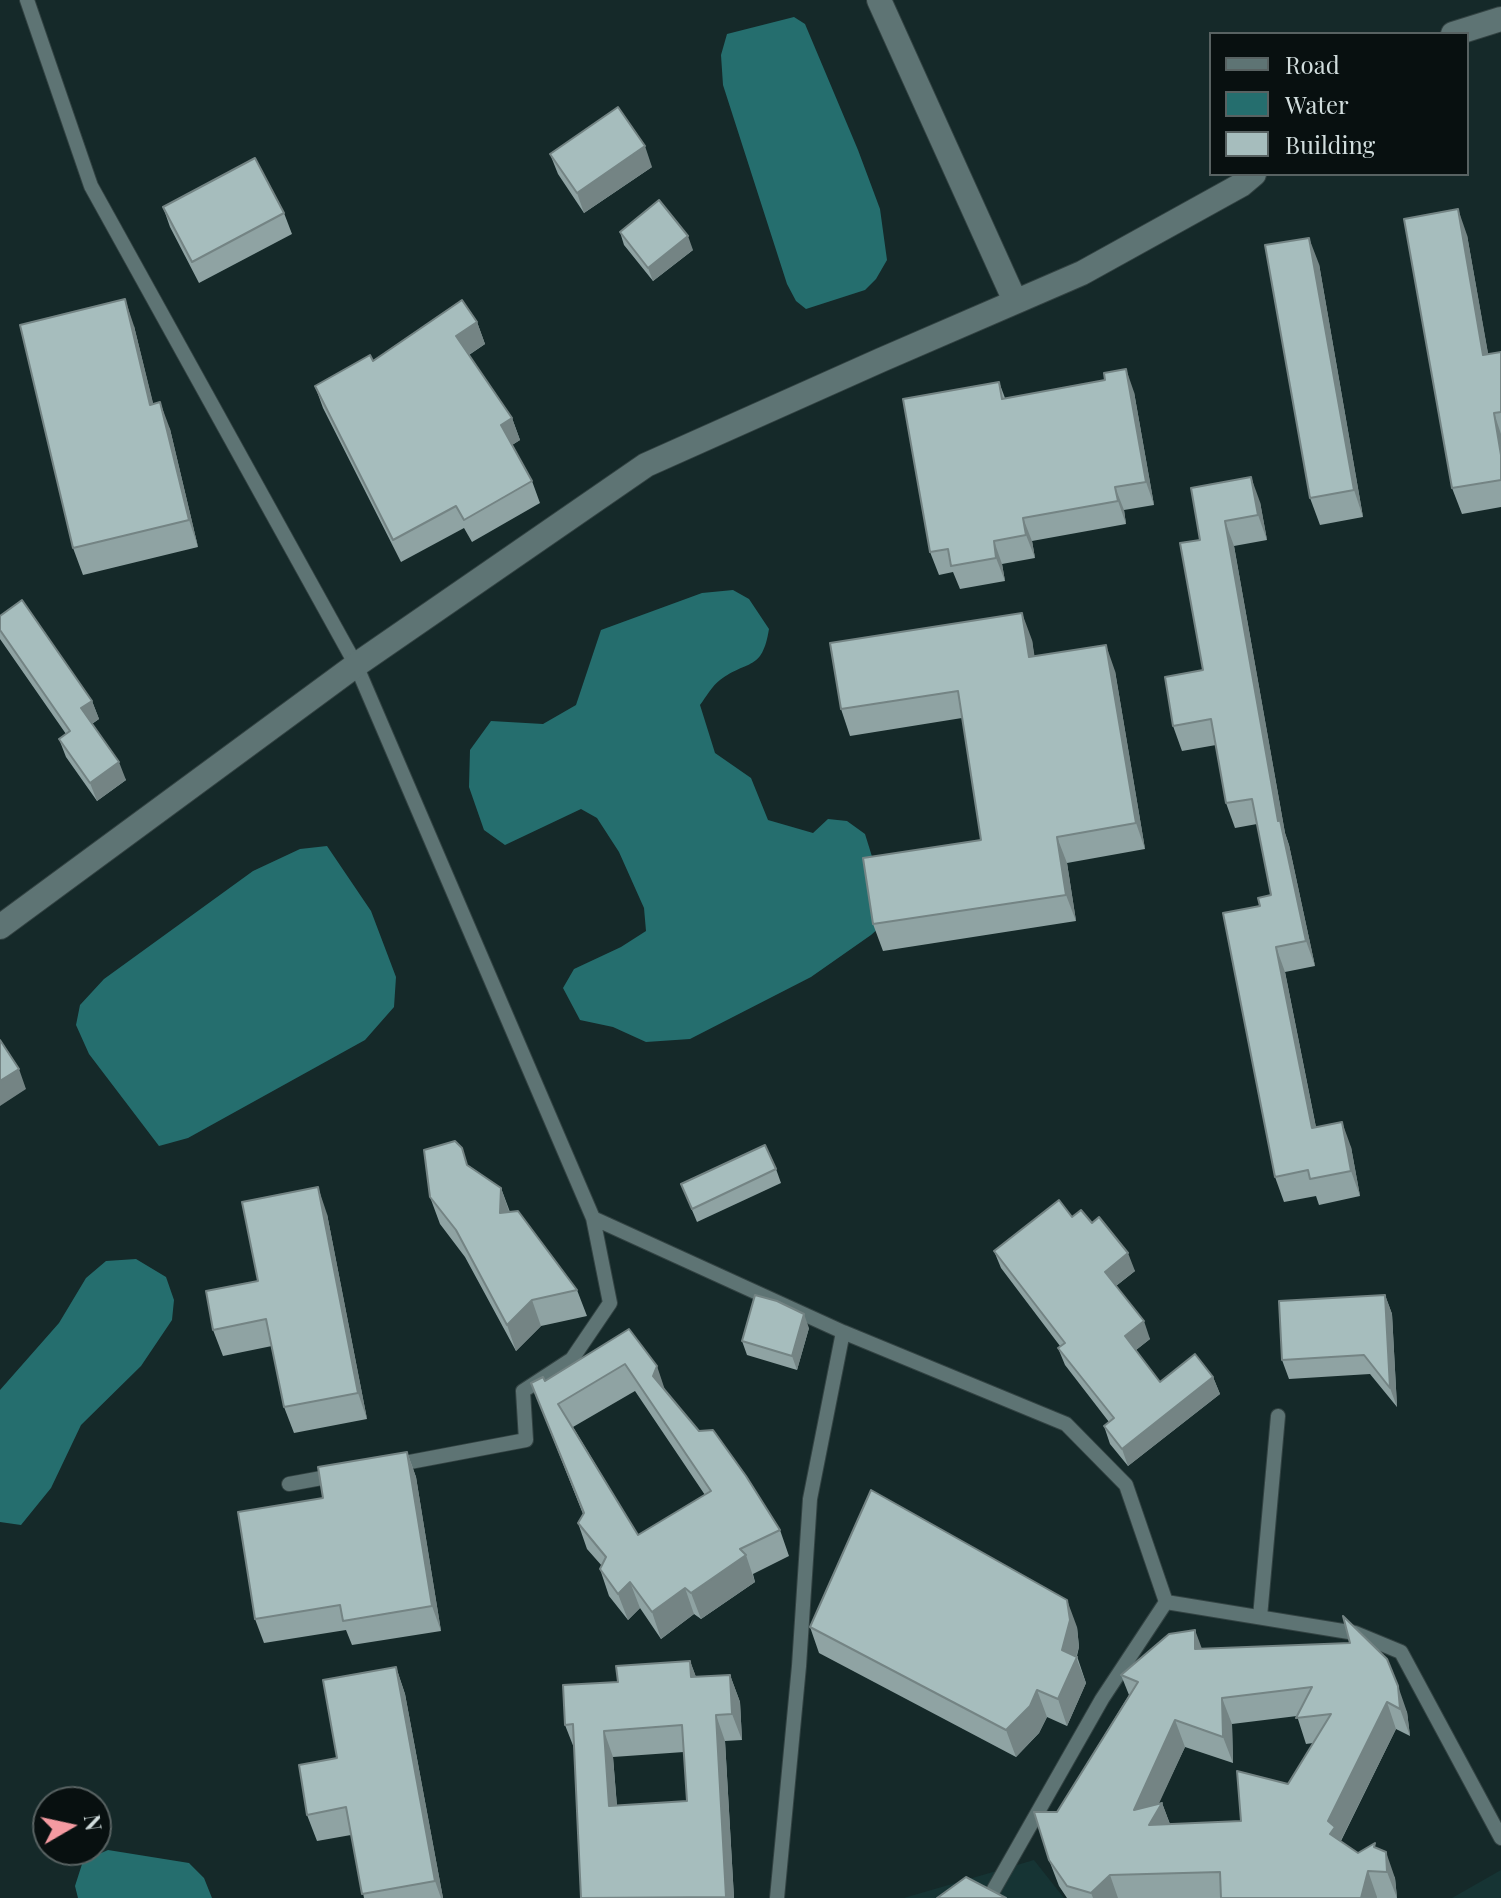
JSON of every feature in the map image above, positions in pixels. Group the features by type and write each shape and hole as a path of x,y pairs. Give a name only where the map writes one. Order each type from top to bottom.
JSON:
{"street":[{"path":"879,0 1015,301"},
{"path":"1459,32 1501,19"},
{"path":"0,927 356,665 646,465 1082,273 1241,185 1252,176"}],"lane":[{"path":"27,0 91,186 356,665 593,1218 610,1303 572,1359 523,1391 526,1440 377,1468"},
{"path":"593,1218 843,1332 1066,1424 1126,1485 1166,1602"},
{"path":"777,1898 799,1666 810,1499 843,1332"},
{"path":"1260,1617 1278,1416"},
{"path":"289,1484 348,1473"},
{"path":"1166,1602 1355,1633 1401,1652 1501,1838"},
{"path":"989,1898 1102,1699 1166,1602"}],"shaded area":[{"path":"1034,1860 1064,1898 904,1898"},
{"path":"1501,1870 1501,1898 1452,1898"}],"water":[{"path":"794,17 805,24 858,150 880,209 887,260 865,290 806,309 796,301 787,284 723,85 721,55 727,34"},
{"path":"733,590 749,599 769,629 758,658 720,680 700,705 715,753 751,778 768,820 813,833 828,819 847,821 865,834 883,892 888,920 811,977 690,1039 646,1042 613,1027 580,1020 563,988 574,969 621,947 646,931 644,908 619,852 597,818 581,809 505,845 484,830 469,787 470,750 491,721 543,724 576,705 601,630 702,593"},
{"path":"327,846 371,911 396,977 394,1007 365,1040 188,1138 159,1146 89,1054 76,1025 80,1005 104,979 253,871 300,849"},
{"path":"136,1259 166,1277 174,1300 172,1320 141,1366 81,1425 51,1488 21,1525 0,1522 0,1390 59,1323 86,1278 106,1261"},
{"path":"112,1851 189,1863 204,1878 212,1898 78,1898 75,1886 81,1866 112,1866"}],"building":[{"path":"618,107 645,146 577,193 550,154"},
{"path":"255,158 284,213 192,262 163,207"},
{"path":"659,200 688,236 648,268 620,232"},
{"path":"1458,209 1483,355 1501,352 1501,412 1494,413 1501,455 1501,480 1452,488 1404,219"},
{"path":"1309,238 1354,490 1310,498 1265,245"},
{"path":"125,299 150,405 160,402 189,520 73,548 20,325"},
{"path":"462,300 477,322 456,336 512,418 501,425 532,481 464,520 456,506 393,540 315,386 370,355 373,361"},
{"path":"1126,369 1146,482 1115,487 1118,501 1023,518 1026,535 994,541 996,558 951,566 948,549 930,552 903,399 999,382 1002,399 1105,380 1104,373"},
{"path":"1251,477 1258,515 1225,521 1278,821 1306,941 1276,947 1312,1128 1342,1122 1351,1171 1310,1179 1308,1170 1275,1177 1223,913 1260,906 1258,898 1271,895 1252,799 1226,803 1211,719 1173,726 1165,677 1203,670 1180,543 1200,540 1191,488"},
{"path":"22,600 92,701 81,708 119,762 90,783 59,739 70,731 0,630 0,616"},
{"path":"1022,613 1029,657 1106,645 1136,823 1057,837 1066,895 873,924 863,858 981,840 958,691 841,709 830,643"},
{"path":"0,1040 19,1069 0,1081"},
{"path":"455,1141 462,1148 467,1165 501,1188 500,1213 518,1211 577,1290 532,1300 507,1325 456,1230 430,1197 424,1150"},
{"path":"765,1145 776,1169 692,1209 681,1184"},
{"path":"318,1187 358,1393 284,1407 266,1319 213,1330 206,1291 258,1281 242,1202"},
{"path":"1059,1200 1072,1217 1081,1210 1092,1223 1099,1217 1128,1253 1105,1272 1144,1321 1125,1336 1160,1382 1195,1354 1213,1377 1122,1449 1104,1426 1114,1418 1058,1348 1065,1343 994,1251"},
{"path":"755,1295 804,1314 792,1356 742,1341"},
{"path":"1385,1295 1390,1388 1364,1355 1282,1360 1279,1301"},
{"path":"629,1329 657,1366 653,1376 699,1431 713,1430 780,1530 740,1549 746,1555 691,1593 685,1588 652,1612 630,1582 618,1594 600,1569 606,1557 578,1523 584,1513 531,1383 543,1377 545,1381","holes":["625,1364 711,1491 638,1535 558,1404"]},
{"path":"407,1452 432,1606 343,1621 340,1605 255,1619 238,1512 323,1498 318,1467"},
{"path":"871,1490 1067,1600 1070,1620 1062,1650 1077,1657 1058,1699 1037,1690 1030,1706 1006,1730 810,1627"},
{"path":"1343,1616 1387,1659 1398,1686 1400,1709 1387,1702 1328,1821 1335,1827 1330,1834 1358,1853 1375,1843 1374,1847 1386,1852 1387,1872 1368,1871 1361,1898 1221,1898 1220,1872 1110,1875 1091,1893 1067,1886 1049,1860 1034,1812 1057,1812 1138,1682 1121,1675 1169,1634 1195,1630 1195,1649 1350,1643","holes":["1312,1687 1296,1718 1331,1714 1288,1784 1237,1771 1241,1821 1149,1825 1162,1803 1134,1810 1175,1720 1223,1737 1222,1698"]},
{"path":"690,1661 691,1677 730,1675 732,1714 716,1715 726,1897 581,1898 573,1724 565,1725 563,1685 618,1682 616,1666","holes":["682,1725 687,1801 609,1806 604,1731"]},
{"path":"396,1667 435,1881 362,1894 346,1807 307,1815 299,1765 337,1758 323,1680"},
{"path":"966,1877 1006,1898 937,1898"}]}
